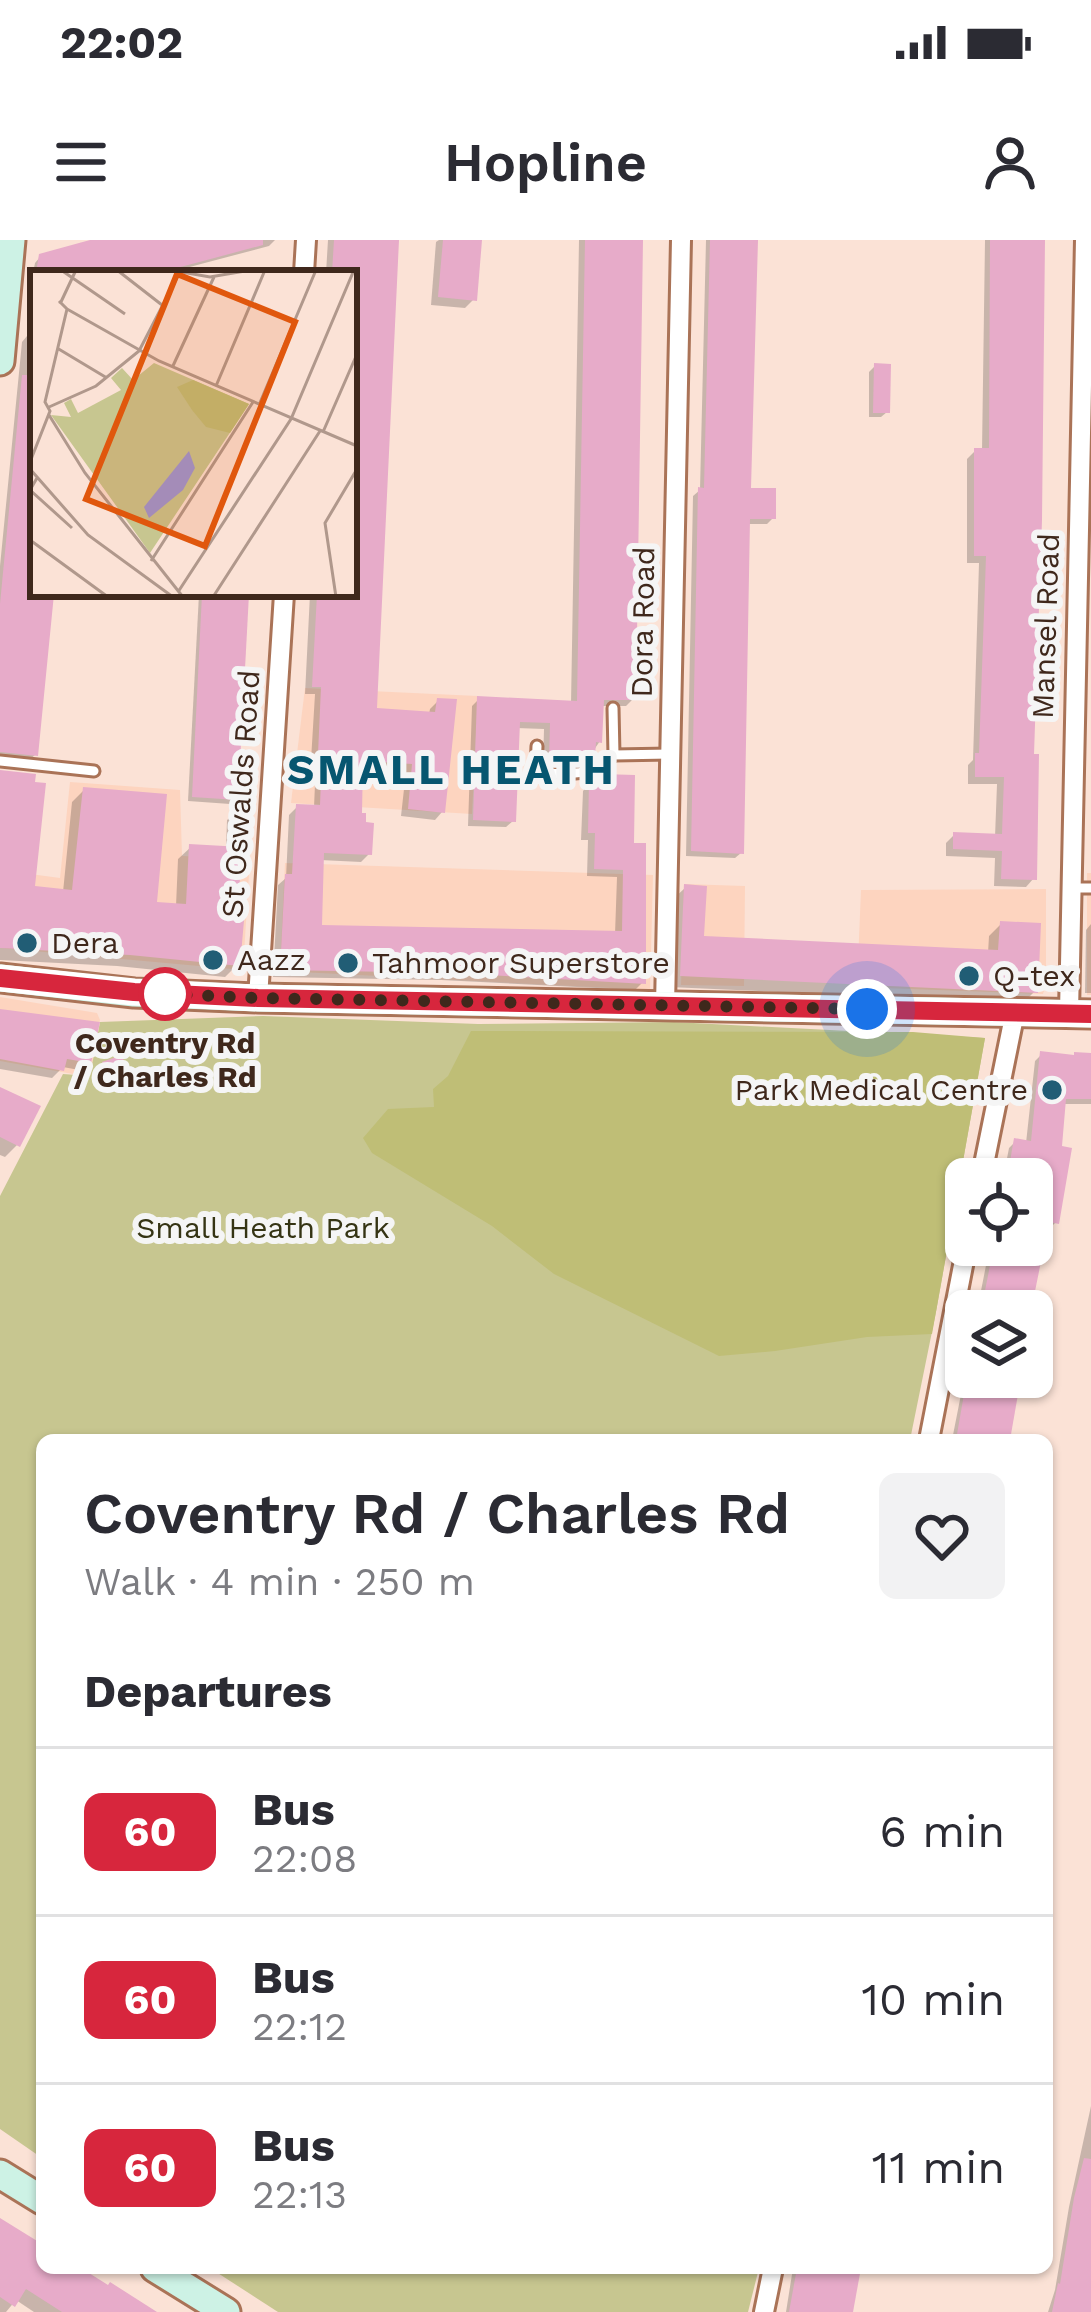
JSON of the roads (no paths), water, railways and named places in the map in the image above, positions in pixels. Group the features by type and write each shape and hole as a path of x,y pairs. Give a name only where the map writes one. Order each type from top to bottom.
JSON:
{"street":[{"path":"0,361 11,240"},
{"path":"304,270 306,240"},
{"name":"Dora Road","path":"665,1006 681,240"},
{"name":"Mansel Road","path":"1080,1013 1070,887 1085,240"},
{"name":"St Oswalds Road","path":"258,998 284,597"},
{"path":"0,978 134,992 258,998 1080,1013"},
{"path":"984,1158 1015,1012"},
{"path":"930,1434 963,1266"},
{"path":"0,2174 36,2196"},
{"path":"164,2274 226,2312"},
{"path":"764,2312 772,2274"}],"lane":[{"path":"613,708 614,755"},
{"path":"537,746 536,769 542,773 582,774 614,755 670,754"},
{"path":"0,761 94,771"},
{"path":"1070,887 1091,888"}],"place":[{"name":"Dera","path":"27,943"},
{"name":"Aazz","path":"213,960"},
{"name":"Tahmoor Superstore","path":"348,963"},
{"name":"Q-tex","path":"969,976"},
{"name":"Coventry Rd / Charles Rd","path":"165,994"},
{"name":"Park Medical Centre","path":"1052,1090"}],"district":[{"name":"SMALL HEATH","path":"452,769"}],"park label":[{"name":"Small Heath Park","path":"263,1228"}]}
